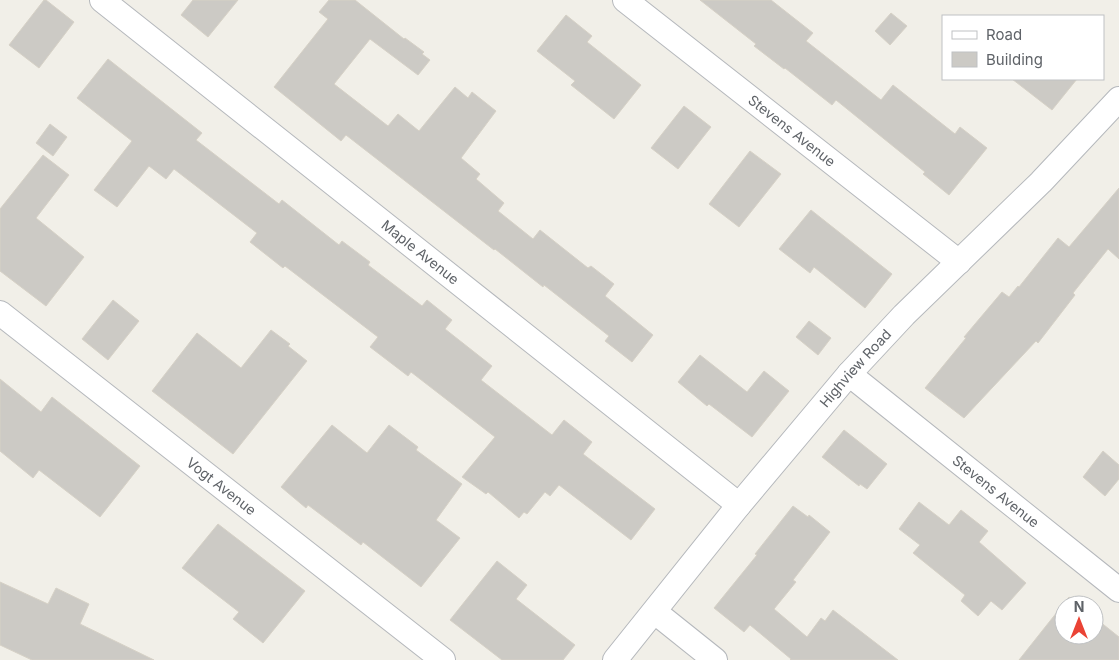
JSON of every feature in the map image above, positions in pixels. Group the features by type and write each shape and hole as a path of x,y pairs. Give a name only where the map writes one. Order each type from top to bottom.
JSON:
{"street":[{"name":"Maple Avenue","path":"102,0 739,505"},
{"name":"Stevens Avenue","path":"625,0 960,262"},
{"name":"Highview Road","path":"615,660 739,505 849,374 904,315 1041,182 1119,99"},
{"name":"Vogt Avenue","path":"0,313 443,660"},
{"name":"Stevens Avenue","path":"849,374 1119,590"},
{"path":"655,612 715,660"}],"building":[{"path":"44,0 74,22 39,68 9,45"},
{"path":"193,0 238,0 208,37 181,15"},
{"path":"329,0 355,0 404,39 424,52 422,54 430,60 418,75 370,39 334,84 388,126 398,114 419,131 455,87 468,98 472,92 496,111 461,158 480,174 476,179 504,203 498,211 533,239 540,230 588,268 591,266 614,284 605,296 653,335 632,362 605,341 609,336 544,285 543,287 494,250 346,135 341,141 274,87 328,19 319,12"},
{"path":"700,0 771,0 813,33 806,41 881,100 893,85 955,134 960,127 987,148 949,195 923,174 925,172 836,100 832,105 754,46 756,44"},
{"path":"891,13 907,26 890,45 875,31"},
{"path":"566,15 592,36 587,42 641,85 614,119 571,85 575,81 537,51"},
{"path":"108,59 202,133 196,140 279,204 282,200 339,245 342,241 370,262 368,265 422,306 427,300 452,320 445,329 492,366 481,380 552,435 564,420 592,442 583,454 655,509 631,540 559,485 550,496 545,492 527,514 524,512 519,518 488,492 486,494 462,477 495,437 411,372 408,376 370,347 378,337 285,266 283,268 250,242 257,233 174,169 166,179 149,166 117,207 94,190 132,141 77,98"},
{"path":"1013,80 1076,80 1052,110"},
{"path":"684,106 711,127 678,169 651,148"},
{"path":"50,124 67,137 53,156 36,143"},
{"path":"750,151 781,174 739,227 709,204"},
{"path":"43,155 69,175 36,218 84,257 46,306 0,271 0,209"},
{"path":"1119,188 1119,259 1108,249 1073,293 1075,295 1038,343 1036,341 964,418 925,388 1002,292 1009,297 1058,238 1069,247"},
{"path":"811,210 892,274 865,308 814,267 810,273 779,249"},
{"path":"113,300 139,321 108,360 82,339"},
{"path":"809,321 831,338 818,355 796,337"},
{"path":"271,330 290,344 288,346 307,361 233,454 152,391 197,333 241,368"},
{"path":"700,355 747,392 764,371 789,391 752,437 709,404 707,406 678,382"},
{"path":"0,379 41,412 52,397 140,466 100,517 39,470 33,478 0,451"},
{"path":"332,425 367,453 389,425 418,447 416,450 462,484 436,520 460,538 421,587 363,542 361,545 308,505 306,508 281,487"},
{"path":"844,430 887,464 867,489 860,484 859,486 822,457"},
{"path":"1103,451 1119,465 1119,479 1105,496 1083,477"},
{"path":"919,502 949,525 961,510 988,531 979,542 1026,583 1002,610 991,601 978,616 961,601 965,595 913,553 920,545 899,529"},
{"path":"793,506 808,517 809,515 830,532 793,580 796,582 774,609 807,637 821,618 825,621 833,610 898,660 790,660 750,625 744,632 714,608 757,555 755,554"},
{"path":"218,524 305,591 263,643 233,619 239,612 182,568"},
{"path":"497,561 527,585 516,599 575,645 563,660 502,660 450,620"},
{"path":"0,582 48,604 56,588 89,604 80,624 154,660 32,660 0,645"},
{"path":"1054,616 1054,645 1104,645 1104,625 1119,637 1119,660 1019,660"}]}
